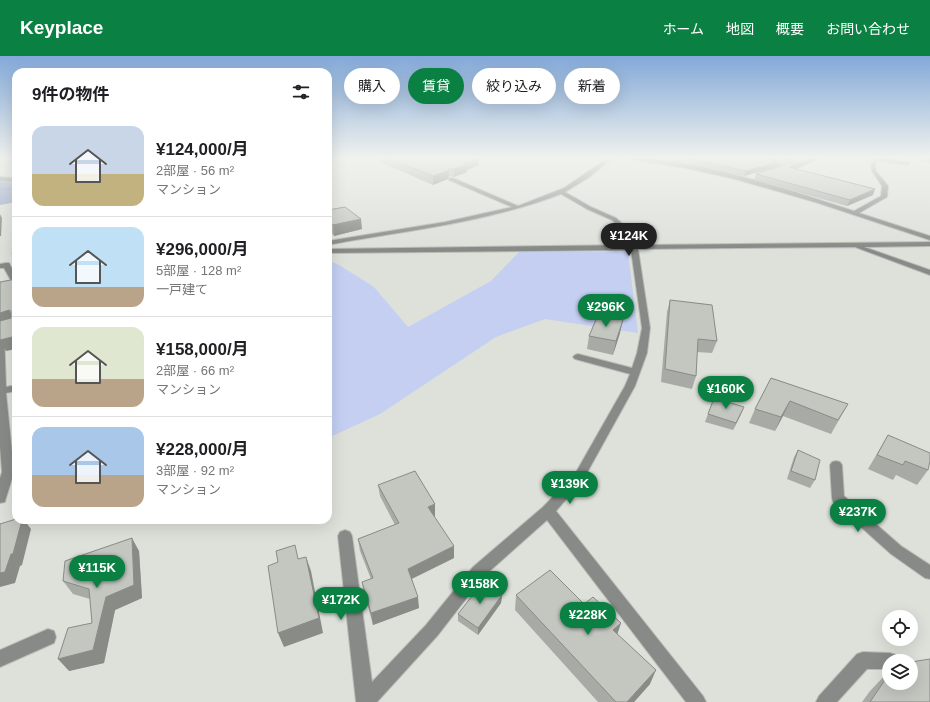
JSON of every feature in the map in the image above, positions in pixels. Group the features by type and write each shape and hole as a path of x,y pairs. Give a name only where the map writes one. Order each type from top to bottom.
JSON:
{"street":[{"path":"468,187 516,207"},
{"path":"332,242 452,222 516,207 561,192 569,187"},
{"path":"767,187 854,213 930,238"},
{"path":"854,213 884,197 885,187"},
{"path":"366,702 432,630 478,572 548,511 579,477 630,386 642,352 646,328 634,247 627,231 614,219 589,208 561,192"},
{"path":"851,244 930,273"},
{"path":"332,251 930,244"},
{"path":"0,266 6,265 12,275"},
{"path":"0,498 8,472 1,392 4,329"},
{"path":"578,357 635,372"},
{"path":"1,392 12,389"},
{"path":"836,465 838,498 896,550 930,573"},
{"path":"548,511 698,702"},
{"path":"345,536 366,702"},
{"path":"0,659 48,637"},
{"path":"826,702 863,660 882,661"}],"shaded area":[{"path":"0,187 12,187 12,203 0,205"},
{"path":"519,252 628,252 638,333 545,319 496,337 380,414 332,436 332,262 374,287 408,327 491,281"}],"building":[{"path":"804,187 868,187 875,189 850,200"},
{"path":"345,207 361,219 333,225 332,209"},
{"path":"12,280 12,337 0,340 0,321 11,318 11,311 9,310 0,313 0,282"},
{"path":"670,300 712,305 717,341 698,339 696,376 665,369"},
{"path":"598,315 623,320 616,341 589,336"},
{"path":"771,378 848,404 838,420 790,401 781,417 755,409"},
{"path":"714,398 744,407 736,423 708,414"},
{"path":"888,435 930,453 928,470 905,461 903,465 877,455"},
{"path":"798,450 820,460 815,480 791,471"},
{"path":"415,471 435,504 428,507 454,546 408,569 418,597 371,613 362,582 373,578 358,539 399,523 378,485"},
{"path":"12,520 12,524 21,524 13,554 11,554 5,572 0,573 0,524"},
{"path":"132,538 134,585 106,597 93,650 58,659 68,628 92,623 89,589 63,581 65,561"},
{"path":"295,545 298,559 306,557 319,618 278,633 268,566 278,562 276,551"},
{"path":"550,570 584,604 593,597 621,623 613,630 656,670 627,702 616,702 516,595"},
{"path":"482,583 502,595 478,628 458,614"},
{"path":"930,659 930,702 870,702 882,684 882,690 918,690 918,661"}],"waterway":[{"path":"0,190 12,188"}]}
